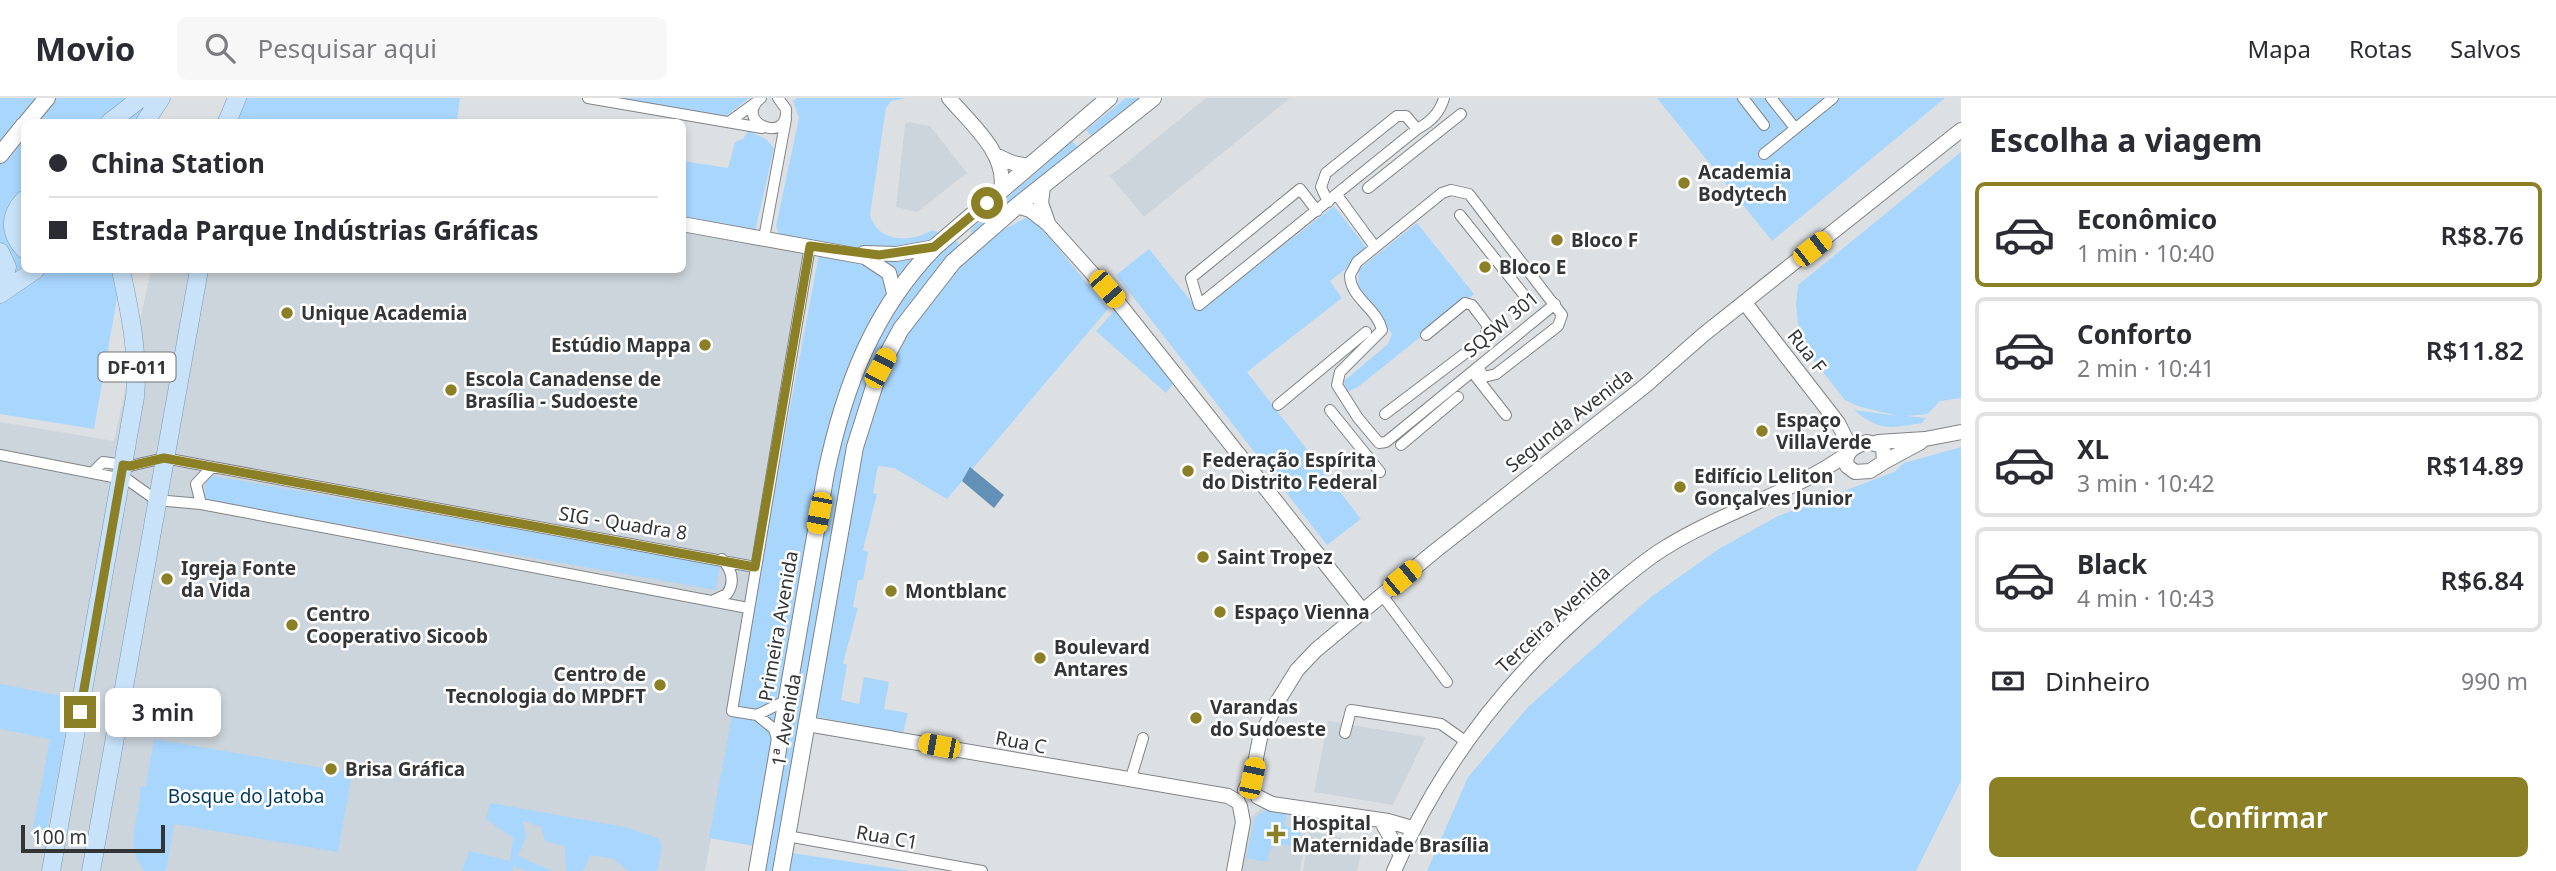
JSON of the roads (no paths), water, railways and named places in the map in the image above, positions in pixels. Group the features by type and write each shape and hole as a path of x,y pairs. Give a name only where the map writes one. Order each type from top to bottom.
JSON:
{"main road":[{"path":"30,119 47,98"},
{"path":"114,119 141,98"},
{"path":"147,119 161,98"},
{"path":"934,247 1110,98"},
{"path":"819,655 855,446 869,397 901,329 924,296 977,240 1153,98"},
{"path":"0,155 21,130"},
{"path":"1073,131 1084,140 1085,152"},
{"path":"0,212 21,195"},
{"path":"21,204 12,217 12,226 21,243"},
{"path":"964,223 966,235 977,240"},
{"name":"Primeira Avenida","path":"757,871 837,418 858,362 894,293 934,247"},
{"path":"0,251 7,267 0,292"},
{"path":"0,292 30,273"},
{"name":"DF-011","path":"51,871 124,474 137,367 134,333 122,273"},
{"name":"DF-011","path":"91,871 198,273"},
{"path":"795,649 806,643 814,647 819,655"},
{"name":"1ª Avenida","path":"794,793 819,655"},
{"path":"771,790 781,798 794,793"},
{"path":"781,871 794,793"}],"street":[{"path":"588,98 764,129 778,127 788,109"},
{"path":"778,98 788,109"},
{"path":"949,98 995,155 1001,170 1000,190"},
{"path":"1317,211 1300,188 1191,278 1199,305 1333,199 1437,115 1444,98"},
{"path":"1743,98 1764,125"},
{"path":"1771,98 1795,128"},
{"path":"1764,155 1833,98"},
{"path":"729,122 758,100"},
{"path":"758,100 753,114 780,150"},
{"path":"764,238 788,109"},
{"path":"1368,188 1461,114"},
{"path":"1375,247 1321,187 1326,173 1397,116 1406,116 1417,130"},
{"name":"Segunda Avenida","path":"1234,871 1246,799 1261,738 1286,685 1315,650 1961,130"},
{"path":"1390,152 1400,162"},
{"path":"995,155 1029,166"},
{"path":"1043,186 1041,203 1048,224"},
{"name":"SQSW 301","path":"1451,190 1469,194 1515,251 1555,304 1475,369 1456,391 1433,410 1383,444 1375,440 1357,418 1337,385 1340,372 1382,330 1378,320 1350,281 1353,268 1442,193 1451,190"},
{"path":"1017,206 1030,210 1048,224 1117,300 1362,610"},
{"path":"1460,215 1524,295"},
{"path":"686,225 865,257 889,273 894,293"},
{"path":"779,744 774,729 757,715 732,711 810,246"},
{"path":"845,252 888,254 934,247"},
{"path":"1498,264 1515,251"},
{"path":"1385,414 1485,337 1488,331 1486,321 1472,305 1465,303 1426,335"},
{"name":"Rua F","path":"1745,303 1838,423 1849,452"},
{"path":"1475,369 1483,376 1496,374 1558,326 1562,315 1555,304"},
{"path":"1278,405 1366,331"},
{"path":"1348,348 1352,360"},
{"path":"1475,369 1506,415"},
{"path":"1441,371 1456,391"},
{"path":"1330,410 1380,472"},
{"path":"1401,445 1433,410"},
{"path":"1345,428 1357,418"},
{"name":"Rua F","path":"1838,423 1872,442"},
{"path":"1925,439 1870,471 1855,472 1847,466 1849,452 1872,442 1925,439 1961,432"},
{"path":"1872,442 1885,452 1884,462"},
{"name":"Terceira Avenida","path":"1394,871 1421,810 1465,741 1505,690 1578,617 1662,550 1744,505 1813,474 1849,452"},
{"path":"0,455 92,473 124,474 156,500 201,504 748,608"},
{"path":"124,474 130,466 164,458"},
{"name":"SIG - Quadra 8","path":"164,458 755,567"},
{"path":"201,504 196,484 211,468"},
{"name":"Terceira Avenida","path":"1813,474 1855,472"},
{"path":"714,600 726,594 732,582 729,567 722,559"},
{"path":"1382,595 1447,682"},
{"path":"757,715 787,700"},
{"path":"1345,733 1349,713 1355,709 1441,724 1465,741"},
{"name":"Rua C","path":"807,723 1130,781 1366,819 1411,832"},
{"path":"1130,781 1143,738"},
{"path":"1401,855 1386,824 1421,810"},
{"name":"Rua C1","path":"787,836 982,871"}],"place":[{"name":"Academia Bodytech","path":"1684,183"},
{"name":"Bloco F","path":"1557,240"},
{"name":"Bloco E","path":"1485,267"},
{"name":"Unique Academia","path":"287,313"},
{"name":"Estúdio Mappa","path":"705,345"},
{"name":"Escola Canadense de Brasília - Sudoeste","path":"451,390"},
{"name":"Espaço VillaVerde","path":"1762,431"},
{"name":"Federação Espírita do Distrito Federal","path":"1188,471"},
{"name":"Edifício Leliton Gonçalves Junior","path":"1680,487"},
{"name":"Saint Tropez","path":"1203,557"},
{"name":"Igreja Fonte da Vida","path":"167,579"},
{"name":"Montblanc","path":"891,591"},
{"name":"Espaço Vienna","path":"1220,612"},
{"name":"Centro Cooperativo Sicoob","path":"292,625"},
{"name":"Boulevard Antares","path":"1040,658"},
{"name":"Centro de Tecnologia do MPDFT","path":"660,685"},
{"name":"Varandas do Sudoeste","path":"1196,718"},
{"name":"Brisa Gráfica","path":"331,769"},
{"name":"Hospital Maternidade Brasília","path":"1276,834"}],"park label":[{"name":"Bosque do Jatoba","path":"246,796"}]}
